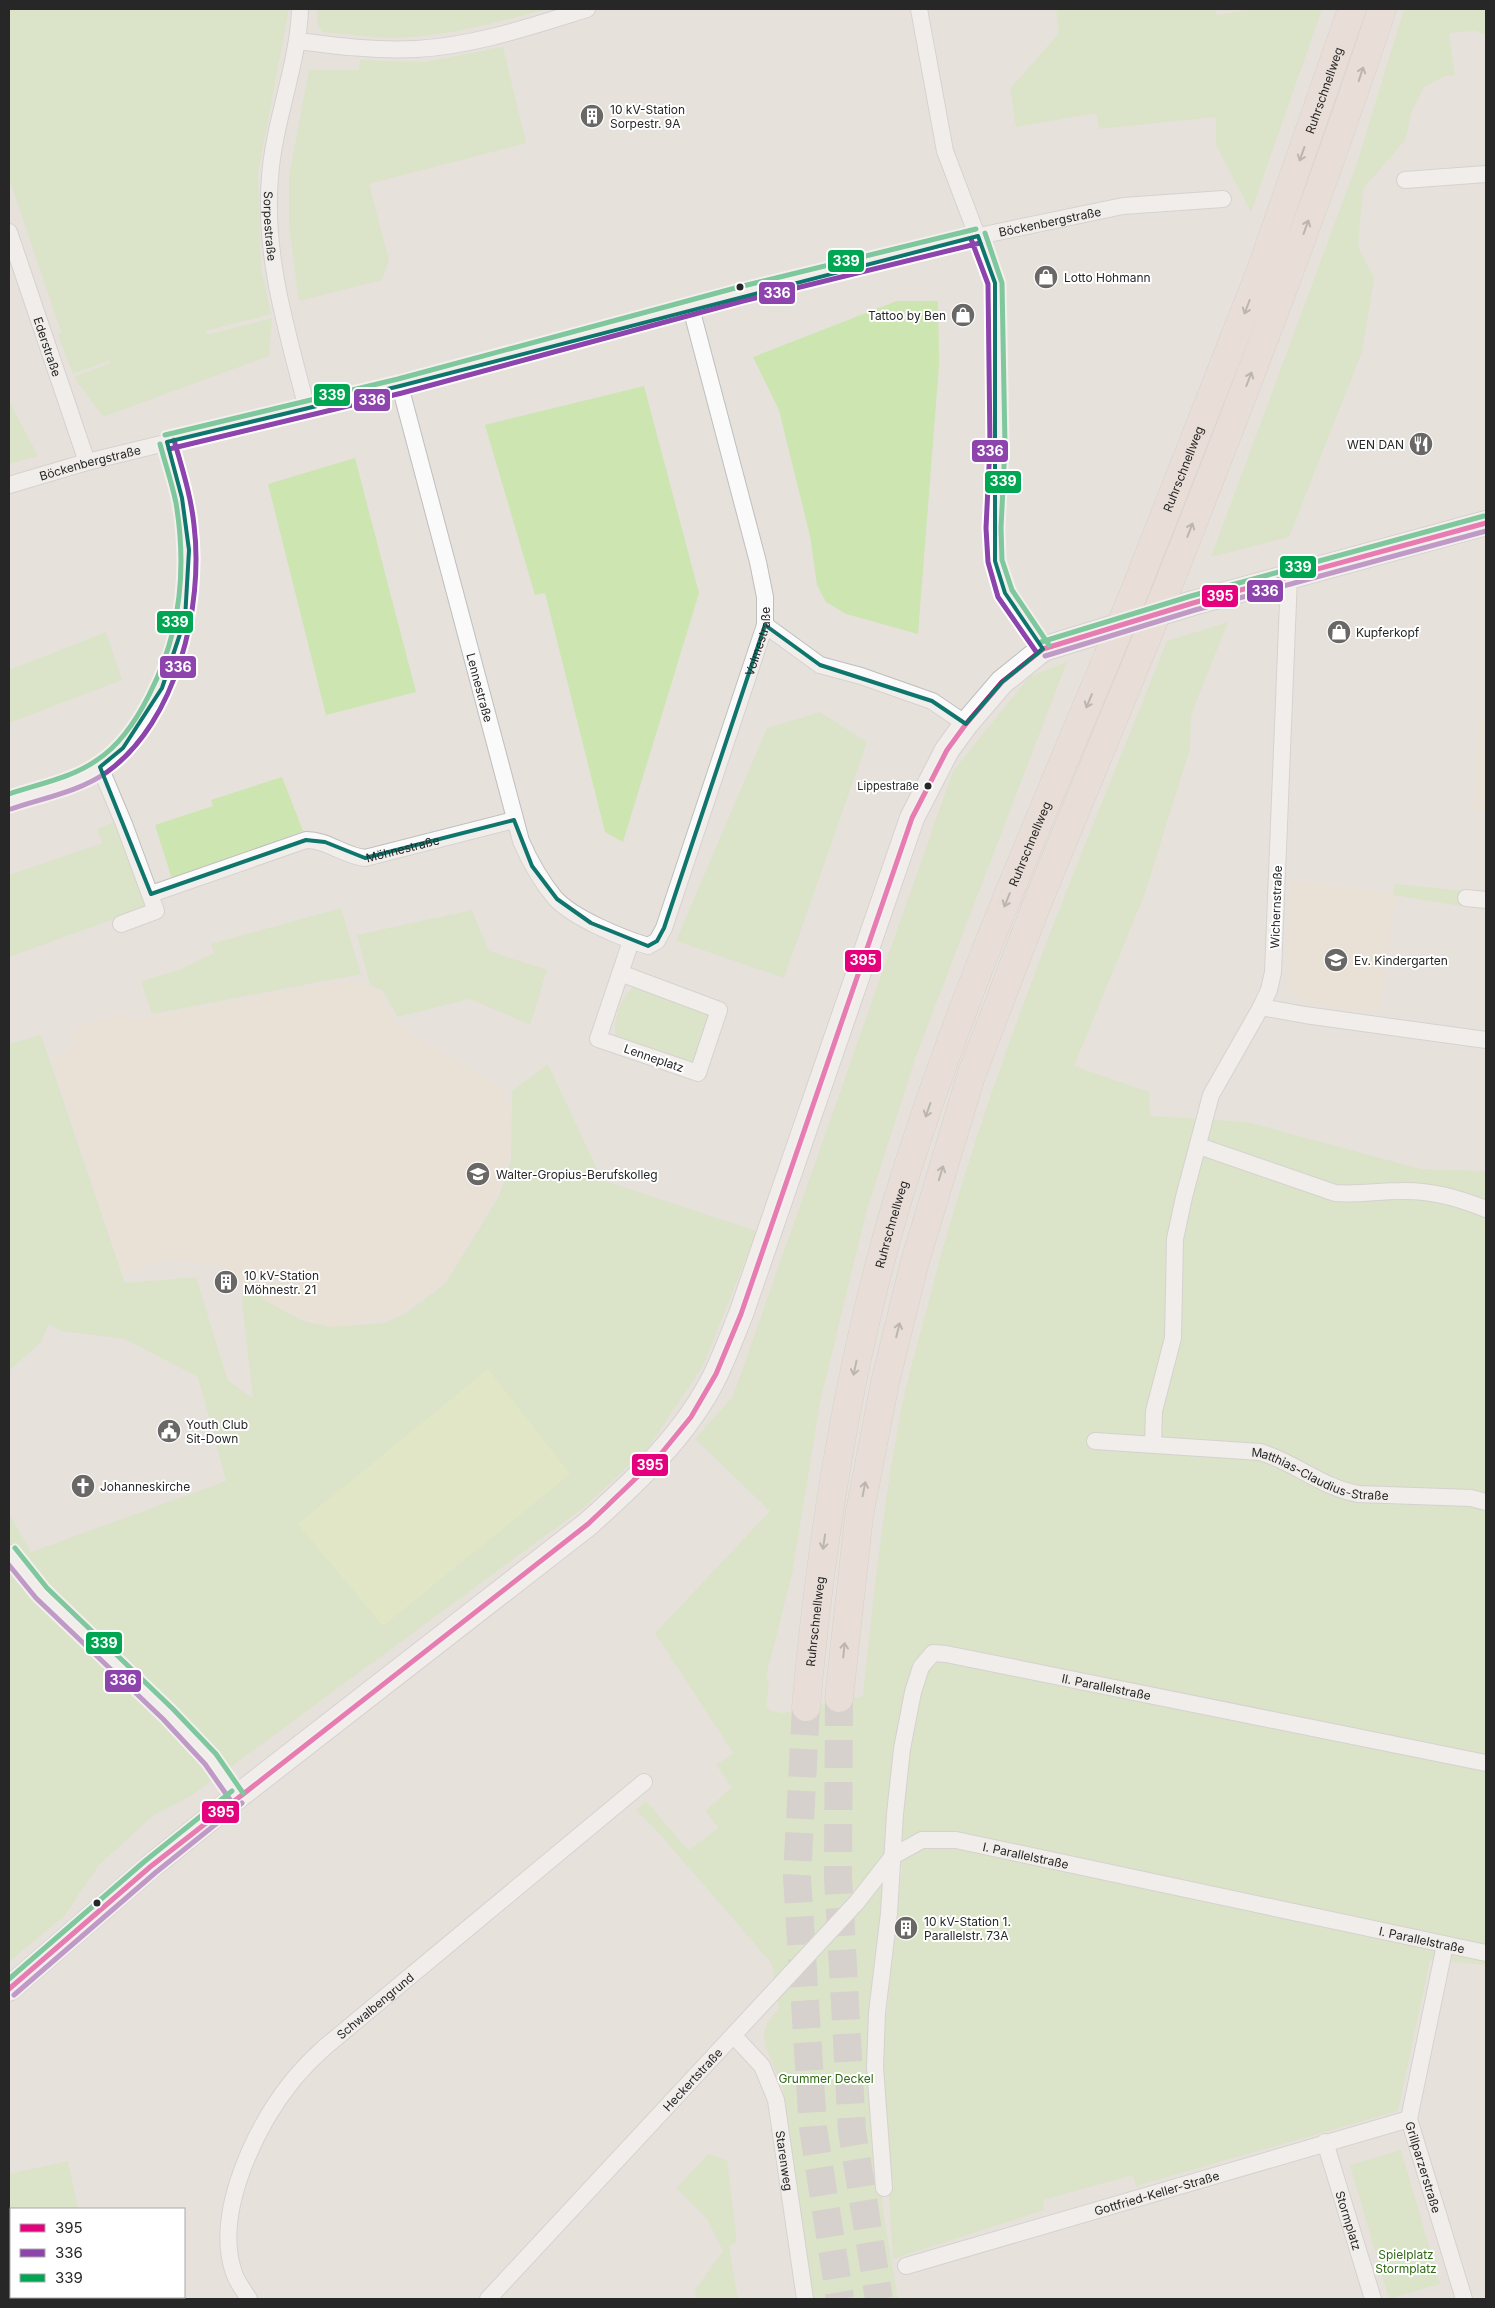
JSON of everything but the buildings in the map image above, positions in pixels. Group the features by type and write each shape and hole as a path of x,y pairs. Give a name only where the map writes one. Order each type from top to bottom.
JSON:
{"highway":[{"name":"Ruhrschnellweg","path":"806,1707 821,1560 837,1460 860,1344 898,1201 931,1100 986,953 1136,588 1261,270 1352,9"},
{"path":"839,1698 859,1516 885,1383 914,1265 971,1076 1037,904 1172,576 1272,321 1341,133 1382,9"}],"street":[{"name":"Sorpestraße","path":"300,9 298,42 274,149 270,177 270,209 276,280 307,409"},
{"path":"919,9 945,151 995,283 998,446 993,528 995,561 1005,593 1043,649"},
{"path":"298,42 353,48 419,49 461,43 532,27 582,10"},
{"path":"1404,180 1486,174"},
{"name":"Böckenbergstraße","path":"9,485 87,462 400,386 691,308 978,236 1123,206 1223,199"},
{"name":"Ederstraße","path":"9,232 87,462"},
{"name":"Volmestraße","path":"631,941 648,946 657,942 664,928 765,625 766,596 691,308"},
{"name":"Lennestraße","path":"400,386 514,820 532,866 557,899 591,923 631,941"},
{"path":"9,802 73,779 100,767 123,748 144,720 162,688 179,642 185,619 189,572 186,521 167,442"},
{"path":"9,1989 150,1867 237,1797 588,1524 628,1489 664,1451 692,1414 715,1376 741,1314 912,818 947,750 966,724 1002,682 1043,649 1193,603 1486,523"},
{"name":"Wichernstraße","path":"1261,1007 1269,990 1273,972 1289,577"},
{"path":"765,625 820,664 932,701 966,724"},
{"path":"100,767 151,894 156,911 121,924"},
{"name":"Möhnestraße","path":"151,894 306,840 325,842 355,857 365,858 514,820"},
{"path":"1466,898 1486,900"},
{"name":"Lenneplatz","path":"620,973 720,1010 698,1073 598,1039 620,973 631,941"},
{"path":"1153,1444 1154,1411 1174,1338 1175,1239 1184,1197 1211,1095 1261,1007 1305,1016 1486,1040"},
{"path":"1199,1146 1335,1193 1401,1191 1441,1194 1486,1209"},
{"name":"Matthias-Claudius-Straße","path":"1095,1441 1260,1452 1280,1459 1338,1490 1359,1494 1470,1498 1486,1502"},
{"path":"9,1553 41,1593 168,1714 211,1759 237,1797"},
{"name":"II. Parallelstraße","path":"892,1856 902,1750 913,1692 921,1667 933,1653 946,1654 1486,1763"},
{"name":"Schwalbengrund","path":"249,2299 234,2273 228,2237 230,2218 250,2149 293,2080 325,2047 644,1782"},
{"name":"I. Parallelstraße","path":"892,1856 922,1840 956,1840 1486,1953"},
{"path":"884,2188 875,2067 877,2013 889,1913 892,1856"},
{"name":"Heckertstraße","path":"488,2299 858,1902 892,1856"},
{"name":"Grillparzerstraße","path":"1445,1945 1408,2119 1464,2299"},
{"name":"Starenweg","path":"734,2036 762,2066 776,2100 805,2299"},
{"name":"Gottfried-Keller-Straße","path":"906,2266 1408,2119"},
{"name":"Stormplatz","path":"1325,2142 1373,2299"}],"highlighted area":[{"path":"978,236 995,283 995,561 1005,593 1043,649 1002,682 966,724 932,701 820,665 765,625 664,928 657,941 648,946 591,923 557,899 532,866 514,820 365,858 325,842 306,840 151,894 100,767 123,748 162,688 185,619 189,550 182,498 167,442 400,386"}],"shaded area":[{"path":"1477,721 1486,721 1486,811 1474,811"},
{"name":"Ev. Kindergarten","path":"1290,880 1396,894 1379,1013 1312,1004 1303,1001 1293,994 1288,984 1287,973"},
{"path":"349,980 381,992 393,1020 422,1041 502,1088 511,1109 512,1144 498,1191 447,1279 401,1313 327,1329 268,1303 222,1266 166,1259 124,1275 51,1057 76,1048 70,1031 124,1011 127,1021"}],"green space":[{"path":"9,9 289,9 258,173 261,268 271,314 206,331 207,335 272,318 269,356 103,417 74,377 110,363 109,361 73,374 58,335 61,332 9,178"},
{"path":"317,9 547,9 462,30 389,38 322,32 317,23"},
{"path":"1056,9 1215,9 1216,15 1256,9 1322,9 1251,212 1216,145 1216,117 1099,129 1096,113 1016,127 1010,89 1059,33"},
{"path":"1404,9 1486,9 1486,35 1475,31 1449,33 1455,75 1445,76 1424,87 1411,113 1406,139 1363,189 1358,246 1374,279 1362,352 1289,537 1211,557 1357,163"},
{"path":"503,47 526,143 369,184 389,260 382,280 299,301 289,226 289,176 309,70 359,70 360,60 425,62"},
{"path":"897,301 938,301 939,365 918,634 846,614 826,602 817,585 810,536 779,410 753,357"},
{"path":"644,386 699,593 623,842 605,832 545,593 535,595 485,425"},
{"path":"9,401 38,456 9,464"},
{"path":"355,458 416,692 326,715 268,484"},
{"name":"Grummer Deckel","path":"1228,622 1191,715 1190,749 1144,896 1074,1066 1149,1092 1150,1116 1247,1122 1421,1169 1486,1171 1486,1965 1430,1960 1398,2111 1136,2186 1133,2175 1043,2200 1044,2210 893,2259 881,2067 902,1868 886,1821 880,1920 869,2002 868,2043 883,2210 898,2299 813,2299 783,2089 765,2045 764,2033 767,2023 779,2008 772,1964 657,1831 636,1810 646,1801 688,1850 719,1828 705,1811 732,1787 716,1765 733,1753 655,1633 770,1511 695,1439 733,1396 953,771 1030,676 1067,662 916,1056 866,1213 820,1402 792,1574 766,1676 769,1684 766,1706 771,1711 783,1713 863,1696 884,1517 901,1410 950,1222 1005,1054 1068,888 1167,641"},
{"path":"106,632 122,680 9,723 9,670"},
{"path":"820,712 867,742 784,978 676,941 767,728"},
{"path":"282,777 303,831 172,879 155,825 213,806 211,800"},
{"path":"118,820 147,907 9,957 9,875 102,843 97,829"},
{"path":"1395,884 1467,891 1486,905 1486,910 1393,895"},
{"path":"341,908 361,974 152,1014 141,981 179,970 214,953 211,944"},
{"path":"472,910 489,951 547,970 530,1025 470,999 398,1017 382,990 370,985 357,935"},
{"path":"632,988 639,988 707,1013 709,1016 696,1060 691,1063 618,1040 615,1028 618,1012 624,997"},
{"path":"41,1035 125,1283 196,1277 228,1381 253,1398 242,1303 246,1279 266,1301 303,1321 331,1327 384,1323 406,1313 445,1284 499,1196 511,1160 512,1091 548,1064 602,1180 757,1231 703,1366 648,1448 583,1508 191,1796 154,1815 99,1865 65,1915 9,1962 9,1514 31,1552 226,1481 198,1377 125,1339 61,1331 49,1324 41,1342 9,1371 9,1044"},
{"path":"488,1369 570,1474 383,1626 298,1524"},
{"name":"Spielplatz Stormplatz","path":"1401,2150 1440,2284 1389,2299 1350,2165"},
{"path":"708,2154 727,2160 737,2242 729,2246 738,2299 697,2299 695,2290 723,2251 707,2219 676,2188"},
{"path":"68,2161 78,2208 10,2208 10,2298 96,2299 9,2299 9,2174"}],"tunnel":[{"path":"839,1698 838,1877 852,2131 879,2299"},
{"path":"806,1707 797,1877 813,2128 840,2299"}],"transit line":[{"name":"339","path":"165,435 398,379 739,287 976,229"},
{"name":"339","path":"985,233 1002,283 1005,446 1001,528 1002,560 1012,590 1049,645"},
{"name":"336","path":"971,239 988,284 990,446 986,528 988,562 998,597 1037,653"},
{"name":"336","path":"169,449 402,393 743,301 980,243"},
{"name":"336","path":"11,809 73,790 107,772 131,750 152,724 168,693 180,660 189,626 196,557 191,503 174,440"},
{"name":"339","path":"9,794 77,772 105,754 133,722 160,672 174,625 178,601 181,552 176,503 160,444"},
{"name":"339","path":"1041,642 1191,596 1484,516"},
{"name":"395","path":"9,1989 150,1867 588,1524 660,1455 691,1417 716,1374 741,1314 912,818 947,750 966,724 1002,682 1043,649 1193,603 1486,523"},
{"name":"336","path":"1045,656 1195,610 1486,531"},
{"name":"339","path":"15,1548 47,1588 173,1709 216,1754 243,1793"},
{"name":"336","path":"9,1565 36,1598 163,1719 205,1764 231,1801"},
{"name":"339","path":"9,1979 145,1861 232,1791"},
{"name":"336","path":"14,1995 155,1873 242,1803"}],"place":[{"name":"10 kV-Station Sorpestr. 9A","path":"592,116"},
{"name":"Lotto Hohmann","path":"1046,277"},
{"name":"Tattoo by Ben","path":"963,315"},
{"name":"WEN DAN","path":"1421,444"},
{"name":"Kupferkopf","path":"1339,632"},
{"name":"Lippestraße","path":"928,786"},
{"name":"Ev. Kindergarten","path":"1336,960"},
{"name":"Walter-Gropius-Berufskolleg","path":"478,1174"},
{"name":"10 kV-Station Möhnestr. 21","path":"226,1282"},
{"name":"Youth Club Sit-Down","path":"169,1431"},
{"name":"Johanneskirche","path":"83,1486"},
{"name":"10 kV-Station 1. Parallelstr. 73A","path":"906,1928"}]}
